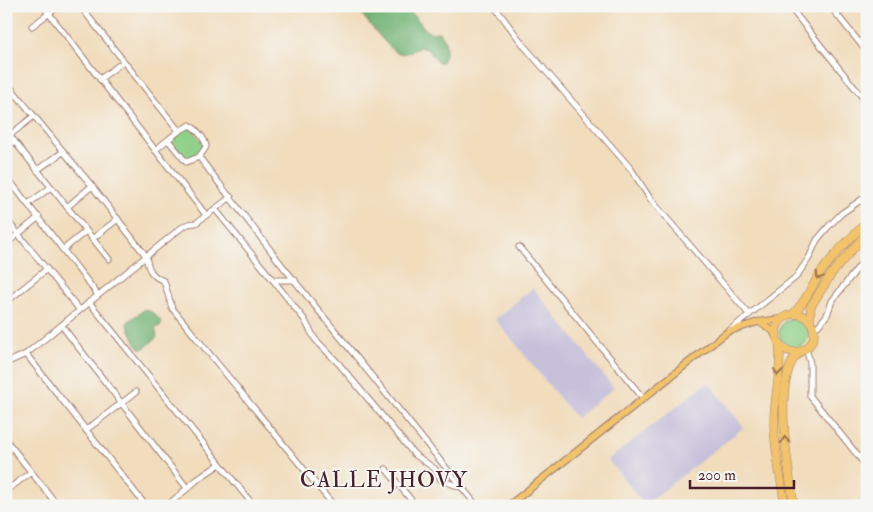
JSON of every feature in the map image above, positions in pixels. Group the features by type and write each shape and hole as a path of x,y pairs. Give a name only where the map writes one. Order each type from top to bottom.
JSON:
{"highway":[{"path":"785,506 774,422 781,353 777,340 778,324 782,319 793,314 801,307 820,274 849,239 867,222"},
{"path":"794,506 785,438 784,390 790,365 794,356 803,350 813,339 811,306 832,273 867,233"},
{"path":"793,314 800,314 812,324"},
{"path":"777,340 788,351 803,350"}],"main road":[{"path":"508,506 728,332 758,322 782,319"},
{"path":"758,322 773,331 777,340"}],"street":[{"path":"43,6 206,215"},
{"path":"32,26 59,6"},
{"path":"80,6 179,130"},
{"path":"494,6 531,53 631,169 652,200 749,314"},
{"path":"789,6 867,103"},
{"path":"830,6 867,52"},
{"path":"836,14 847,6"},
{"path":"861,46 867,41"},
{"path":"100,79 123,62"},
{"path":"6,82 92,186 146,256 151,274 164,281 172,308 334,506"},
{"path":"34,116 8,133 109,259"},
{"path":"155,150 179,130 188,126 192,126 206,143 206,147 199,157 186,162 168,140"},
{"path":"6,147 14,141"},
{"path":"37,170 63,152"},
{"path":"199,157 475,505"},
{"path":"6,176 98,295"},
{"path":"67,207 92,186"},
{"path":"28,204 51,187"},
{"path":"728,332 796,277 809,258 817,240 828,227 842,213 867,196"},
{"path":"6,363 26,354 181,228 196,222 231,197"},
{"path":"215,208 304,319 314,339 339,364 414,454 435,468 441,480 460,487"},
{"path":"6,244 38,217"},
{"path":"6,219 80,309"},
{"path":"92,239 118,219"},
{"path":"64,249 86,231"},
{"path":"519,247 643,398"},
{"path":"812,324 818,326 832,302 867,256"},
{"path":"6,302 46,269"},
{"path":"273,280 295,280"},
{"path":"89,302 254,506"},
{"path":"62,326 187,488"},
{"path":"803,350 810,363 810,396 867,467"},
{"path":"26,354 146,506"},
{"path":"86,430 136,392"},
{"path":"6,440 58,506"},
{"path":"167,506 187,488 220,464"},
{"path":"386,469 416,506"},
{"path":"6,491 31,472"},
{"path":"6,501 10,506"}],"shaded area":[{"path":"533,288 614,388 576,418 495,319"},
{"path":"708,382 744,427 645,505 608,460"}],"green space":[{"path":"356,6 406,6 427,31 431,33 439,32 442,35 446,46 442,62 438,63 428,50 421,47 404,53 394,51"},
{"path":"186,128 191,128 200,139 203,147 199,154 186,160 171,141 172,138"},
{"path":"144,309 152,312 162,322 160,326 155,328 157,337 141,349 135,342 127,323"},
{"path":"794,318 800,319 808,327 808,339 800,347 794,348 788,347 780,339 779,333 780,327 788,319"}],"district":[{"name":"CALLE JHOVY","path":"384,480"}]}
